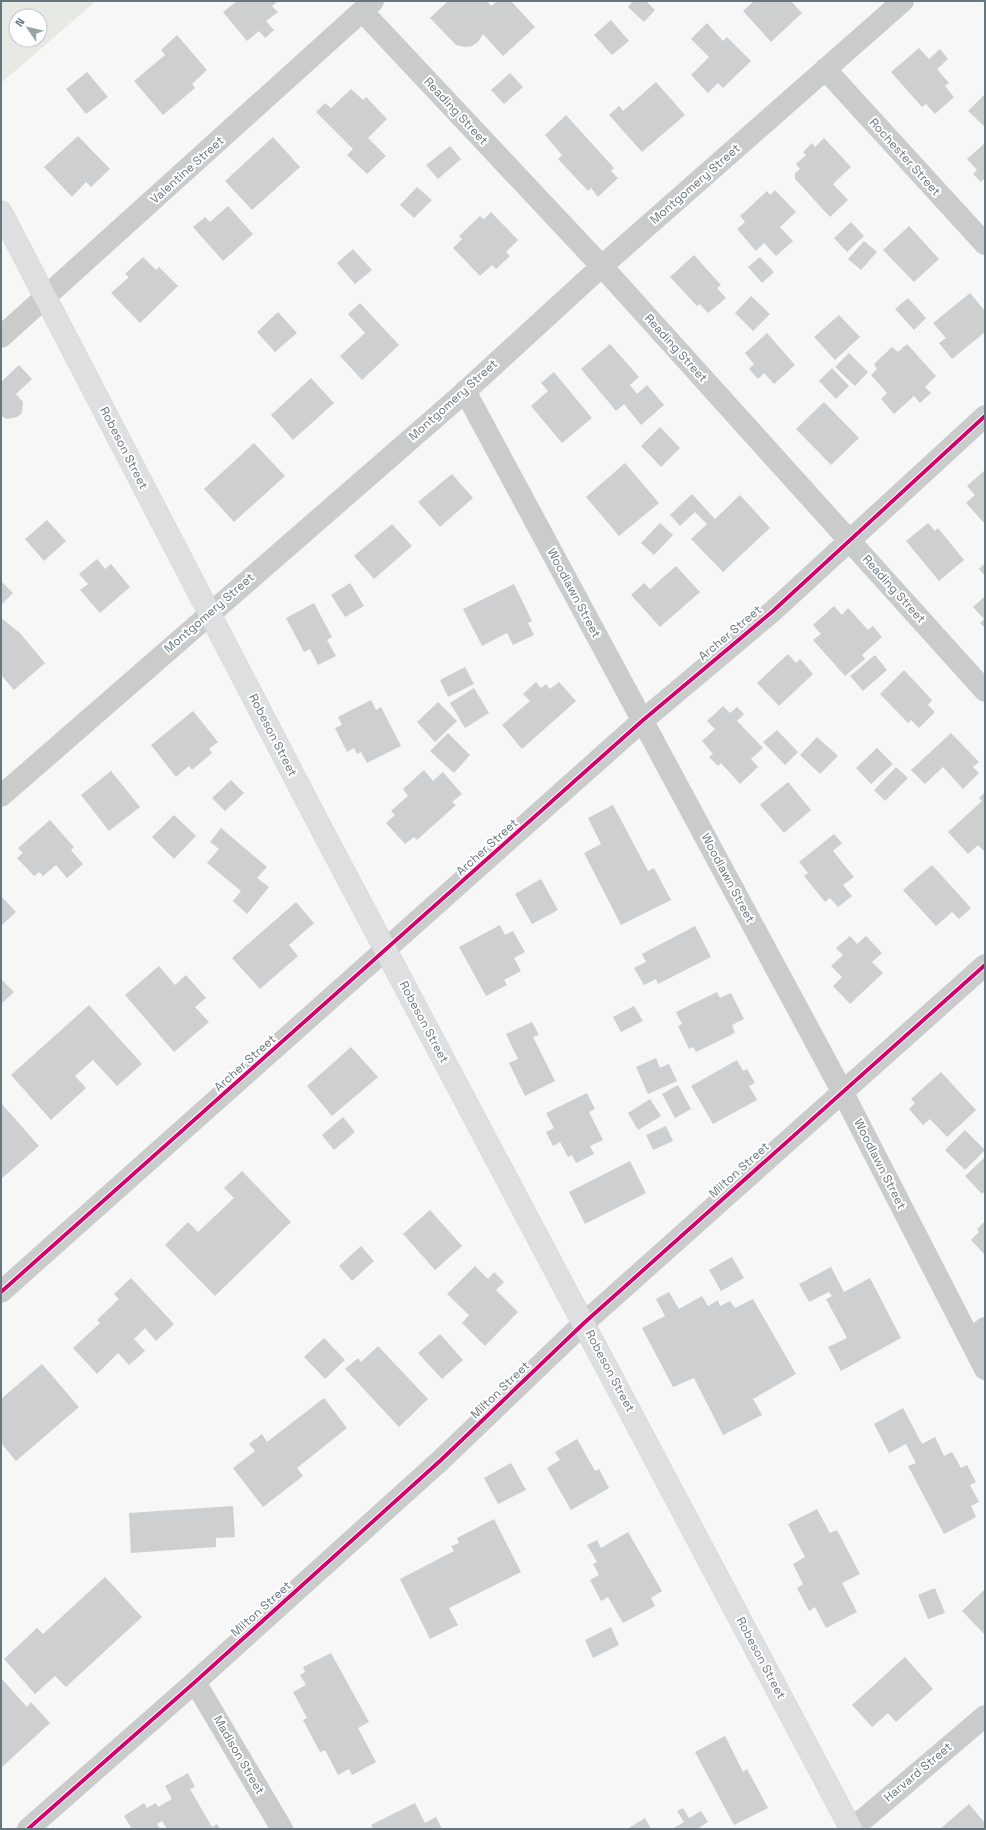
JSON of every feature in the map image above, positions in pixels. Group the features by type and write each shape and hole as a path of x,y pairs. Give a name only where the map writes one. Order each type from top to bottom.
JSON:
{"main road":[{"name":"Robeson Street","path":"1,212 386,951 852,1829"}],"street":[{"name":"Montgomery Street","path":"1,796 465,391 602,266 903,1"},
{"name":"Reading Street","path":"367,6 985,691"},
{"name":"Valentine Street","path":"1,337 46,298 367,6"},
{"name":"Rochester Street","path":"825,69 985,244"},
{"name":"Woodlawn Street","path":"465,391 842,1091 978,1334 985,1369"},
{"name":"Archer Street","path":"1,1292 386,951 642,721 773,611 985,416"},
{"name":"Milton Street","path":"28,1829 195,1682 441,1460 584,1323 842,1091 985,965"},
{"name":"Madison Street","path":"195,1682 282,1829"},
{"name":"Harvard Street","path":"852,1829 985,1716"}],"shaded area":[{"path":"1,1 96,1 48,42 48,8 8,8 8,48 42,48 1,83"}],"building":[{"path":"237,1 278,1 272,6 278,12 266,21 274,30 265,38 259,31 247,41 223,12"},
{"path":"448,1 487,1 491,6 498,1 511,1 535,27 503,56 483,34 478,42 472,46 465,47 456,45 430,18"},
{"path":"633,1 646,1 655,10 644,22 628,7"},
{"path":"754,1 791,1 802,13 771,42 743,11"},
{"path":"611,20 629,41 612,55 594,35"},
{"path":"707,23 723,41 727,37 751,61 723,88 718,83 708,93 691,75 709,57 691,39"},
{"path":"177,35 207,70 192,84 195,88 163,115 134,81 165,55 161,50"},
{"path":"919,48 929,59 940,49 948,59 937,69 949,83 945,86 954,97 935,114 926,104 922,107 891,72"},
{"path":"87,72 108,97 86,114 66,89"},
{"path":"510,73 523,87 504,104 491,90"},
{"path":"656,82 685,115 642,152 609,115 619,106 623,111"},
{"path":"351,89 363,100 366,97 387,119 368,138 386,156 367,174 347,155 353,149 316,112 325,103 331,108"},
{"path":"985,94 985,127 968,111"},
{"path":"566,115 614,168 611,171 618,178 598,197 591,188 588,191 558,159 562,155 545,135"},
{"path":"78,136 110,169 91,187 86,182 72,197 44,167"},
{"path":"273,137 300,167 252,210 225,181"},
{"path":"824,138 851,167 833,184 848,200 830,217 795,179 795,173 800,169 796,164 806,155 803,152 812,143 815,147"},
{"path":"985,143 985,178 981,182 973,174 977,170 967,159"},
{"path":"450,146 461,159 438,179 426,165"},
{"path":"417,187 432,200 414,218 400,205"},
{"path":"775,190 796,212 780,227 793,241 776,256 764,243 756,251 737,229 745,222 740,216 767,191 770,195"},
{"path":"228,206 253,234 223,261 193,227 205,217 210,222"},
{"path":"491,212 518,240 506,252 510,256 496,269 492,265 480,276 453,248 462,239 459,236 480,216 484,219"},
{"path":"851,222 864,236 847,252 834,238"},
{"path":"909,226 939,259 914,282 883,250"},
{"path":"864,241 877,252 861,270 848,259"},
{"path":"353,249 372,270 355,284 337,263"},
{"path":"694,255 721,285 717,288 726,298 708,313 700,304 697,306 670,277"},
{"path":"143,257 156,270 159,267 178,286 140,323 111,293 129,277 125,274"},
{"path":"760,257 774,272 762,283 748,267"},
{"path":"970,293 985,311 985,332 952,359 939,343 946,338 933,323"},
{"path":"751,296 770,314 753,331 735,313"},
{"path":"908,298 926,318 914,330 895,309"},
{"path":"360,303 399,345 362,380 340,356 365,333 348,314"},
{"path":"278,312 297,333 275,352 257,332"},
{"path":"839,315 860,337 835,360 814,337"},
{"path":"767,333 795,365 774,384 764,373 758,379 749,369 754,364 745,353"},
{"path":"610,344 639,377 630,385 637,394 647,385 664,405 641,425 624,404 616,411 581,369"},
{"path":"907,344 936,376 925,387 931,393 920,403 914,396 894,414 881,399 887,393 871,375 877,369 874,364 892,347 898,352"},
{"path":"849,353 868,372 855,386 835,367"},
{"path":"19,365 32,379 16,394 23,402 22,413 17,417 7,419 1,416 1,382"},
{"path":"832,368 849,386 836,399 819,381"},
{"path":"554,372 592,418 562,443 531,406 548,391 541,383"},
{"path":"311,378 334,403 293,440 271,415"},
{"path":"824,402 859,438 831,465 796,429"},
{"path":"660,427 680,448 661,467 641,446"},
{"path":"254,443 285,476 234,522 204,489"},
{"path":"625,463 659,503 619,536 586,497"},
{"path":"985,470 985,524 966,503 975,495 967,486"},
{"path":"452,474 473,498 440,527 418,502"},
{"path":"692,494 715,519 740,495 770,528 723,572 691,539 707,524 695,512 680,526 670,515"},
{"path":"47,520 66,541 44,561 25,539"},
{"path":"660,523 673,535 654,555 641,543"},
{"path":"928,523 935,531 938,528 964,560 939,581 906,541"},
{"path":"392,524 412,546 374,579 354,556"},
{"path":"97,559 105,569 111,564 130,587 100,613 80,590 88,584 79,574"},
{"path":"985,563 985,576 979,569"},
{"path":"676,566 700,592 660,627 631,595 644,583 650,589"},
{"path":"1,581 13,593 1,605"},
{"path":"350,583 364,606 345,617 331,595"},
{"path":"514,584 532,621 528,623 534,635 513,645 507,633 482,646 463,609"},
{"path":"985,596 985,628 980,623 984,619 973,607"},
{"path":"314,603 332,637 327,640 336,656 318,665 310,649 304,652 286,618"},
{"path":"834,606 842,615 848,608 868,630 873,626 882,637 862,655 865,659 845,676 813,640 821,634 813,625"},
{"path":"1,618 20,633 45,663 14,690 1,675"},
{"path":"788,654 796,663 800,659 813,674 779,706 757,683"},
{"path":"875,655 887,670 863,691 850,676"},
{"path":"465,667 474,684 448,697 440,680"},
{"path":"904,670 932,700 928,705 935,712 919,728 911,720 908,723 880,694"},
{"path":"536,682 541,688 546,684 550,689 559,682 576,701 522,749 502,725 530,701 523,694"},
{"path":"474,688 489,713 465,728 450,703"},
{"path":"371,700 376,710 381,707 401,746 367,763 361,752 357,754 354,748 347,752 335,728 342,725 338,717"},
{"path":"438,702 457,721 435,742 417,722"},
{"path":"723,706 730,713 737,707 744,714 737,721 763,748 751,759 758,767 740,784 721,763 718,766 709,757 713,754 702,741 715,729 707,721"},
{"path":"193,711 218,742 209,749 212,753 192,770 189,766 176,777 151,745"},
{"path":"777,730 798,752 785,765 763,742"},
{"path":"448,733 470,755 454,773 430,751"},
{"path":"951,733 979,762 973,767 979,773 963,789 943,767 925,784 911,770"},
{"path":"817,737 838,756 820,774 800,755"},
{"path":"877,748 893,764 871,784 856,768"},
{"path":"896,767 908,778 885,801 874,790"},
{"path":"424,770 433,781 443,772 462,794 452,802 456,805 417,840 414,837 405,844 386,823 395,815 391,811 408,796 403,789"},
{"path":"111,771 140,807 109,831 81,795"},
{"path":"231,780 244,793 225,811 212,798"},
{"path":"788,782 811,810 784,833 760,805"},
{"path":"985,792 985,852 978,845 968,854 948,832 982,801 979,798"},
{"path":"613,805 648,871 654,868 671,900 621,925 584,853 601,844 588,818"},
{"path":"174,815 196,836 174,859 152,837"},
{"path":"50,820 74,847 71,850 83,864 67,878 56,865 43,876 39,872 34,876 17,858 23,853 18,848"},
{"path":"221,828 267,867 257,878 269,887 247,914 233,901 241,891 207,863 219,849 210,842"},
{"path":"834,834 842,843 833,851 854,877 843,885 852,896 838,907 830,898 825,902 804,876 808,873 799,862"},
{"path":"932,865 971,908 959,919 952,912 936,926 903,890"},
{"path":"541,879 558,910 532,924 515,894"},
{"path":"1,896 16,912 1,926"},
{"path":"296,902 314,923 289,945 298,956 260,989 232,958"},
{"path":"500,925 505,935 513,931 525,952 514,958 521,971 504,980 507,985 486,996 459,947"},
{"path":"695,926 711,957 658,984 656,979 644,985 634,968 646,962 642,954"},
{"path":"850,936 857,944 866,936 882,953 872,962 883,973 850,1004 833,986 842,977 831,966 843,955 836,948"},
{"path":"159,966 175,985 186,975 206,998 195,1007 209,1022 174,1052 125,995"},
{"path":"1,979 14,992 1,1004"},
{"path":"717,992 720,998 731,993 744,1019 732,1025 735,1033 696,1052 693,1047 689,1049 678,1026 682,1024 676,1012"},
{"path":"89,1005 142,1064 117,1086 93,1060 75,1076 86,1088 51,1120 11,1075"},
{"path":"634,1006 643,1021 621,1032 613,1017"},
{"path":"532,1022 539,1035 533,1037 555,1081 525,1096 509,1063 518,1059 506,1034"},
{"path":"351,1047 378,1077 332,1116 307,1086"},
{"path":"656,1058 660,1068 669,1064 677,1081 648,1094 636,1067"},
{"path":"737,1060 743,1071 747,1069 755,1083 749,1086 757,1100 713,1124 691,1086"},
{"path":"941,1072 976,1110 947,1137 930,1119 923,1125 909,1109 915,1103 911,1099"},
{"path":"678,1085 691,1109 675,1118 662,1094"},
{"path":"587,1093 595,1109 589,1112 603,1140 590,1146 594,1154 576,1163 572,1155 568,1157 560,1142 553,1146 546,1132 554,1128 546,1113"},
{"path":"650,1099 661,1116 638,1130 628,1113"},
{"path":"1,1103 39,1146 1,1179"},
{"path":"343,1117 355,1132 334,1150 322,1135"},
{"path":"666,1126 673,1141 653,1150 646,1135"},
{"path":"965,1130 985,1150 965,1170 945,1150"},
{"path":"985,1157 985,1191 982,1194 965,1176"},
{"path":"630,1161 646,1193 585,1224 569,1192"},
{"path":"242,1171 291,1222 215,1296 165,1245 188,1222 198,1232 234,1198 224,1188"},
{"path":"430,1210 462,1246 435,1270 403,1234"},
{"path":"985,1221 985,1255 971,1240 979,1232 977,1229"},
{"path":"361,1246 374,1261 352,1281 339,1266"},
{"path":"732,1257 744,1278 721,1291 709,1270"},
{"path":"475,1266 488,1279 494,1272 504,1282 496,1290 518,1312 485,1346 462,1323 469,1315 447,1294"},
{"path":"831,1267 844,1292 870,1278 901,1338 841,1371 828,1347 847,1338 826,1299 832,1296 829,1292 809,1302 799,1284"},
{"path":"131,1278 174,1324 156,1341 145,1328 134,1339 145,1351 129,1365 118,1353 97,1374 73,1348 100,1323 97,1320 119,1299 114,1294"},
{"path":"669,1292 679,1309 702,1296 708,1306 718,1300 720,1306 730,1301 735,1308 753,1299 796,1374 753,1399 762,1415 723,1435 694,1378 673,1387 642,1328 665,1316 656,1299"},
{"path":"440,1334 463,1360 442,1379 418,1353"},
{"path":"324,1338 345,1360 325,1379 304,1357"},
{"path":"378,1346 428,1399 399,1427 345,1369 358,1358 361,1362"},
{"path":"42,1364 79,1407 16,1461 1,1443 1,1399"},
{"path":"324,1398 347,1428 297,1468 303,1476 263,1507 233,1468 255,1451 249,1444 262,1434 267,1442"},
{"path":"903,1408 922,1444 935,1437 944,1456 952,1452 961,1468 967,1465 976,1482 970,1485 979,1502 971,1506 976,1517 944,1534 908,1466 916,1463 906,1444 889,1453 874,1424"},
{"path":"577,1439 595,1471 599,1469 609,1488 571,1510 547,1468 560,1460 555,1452"},
{"path":"511,1463 526,1490 498,1504 484,1478"},
{"path":"233,1506 235,1537 216,1538 216,1547 131,1553 129,1513"},
{"path":"817,1509 830,1533 837,1530 860,1574 842,1583 857,1612 826,1628 815,1607 809,1611 797,1588 803,1584 793,1564 805,1557 788,1524"},
{"path":"494,1519 521,1572 449,1608 458,1625 430,1639 400,1579 454,1551 451,1546 459,1543 457,1538"},
{"path":"628,1532 662,1591 651,1598 655,1606 623,1623 608,1597 601,1601 590,1580 599,1575 593,1564 597,1562 587,1545 597,1540 601,1548"},
{"path":"105,1577 142,1617 66,1687 55,1676 35,1694 4,1659 37,1628 43,1634"},
{"path":"935,1588 945,1613 928,1619 918,1595"},
{"path":"985,1589 985,1633 984,1634 962,1611"},
{"path":"611,1627 619,1645 593,1658 585,1640"},
{"path":"331,1653 369,1722 358,1728 376,1762 352,1775 349,1769 338,1775 325,1750 320,1752 303,1720 307,1718 293,1692 306,1685 300,1675 305,1672 303,1667"},
{"path":"905,1657 933,1689 896,1722 888,1713 872,1727 852,1705"},
{"path":"1,1678 27,1707 31,1702 50,1723 1,1768"},
{"path":"725,1736 743,1772 747,1769 768,1808 734,1825 695,1752"},
{"path":"188,1773 195,1787 190,1789 212,1827 217,1824 220,1829 167,1829 162,1821 157,1824 160,1829 132,1829 124,1816 144,1803 147,1808 156,1803 158,1807 172,1799 165,1786"},
{"path":"415,1803 425,1823 436,1817 442,1829 373,1829 371,1825"},
{"path":"969,1804 985,1823 985,1829 940,1829"},
{"path":"683,1808 689,1818 701,1811 708,1822 697,1829 672,1829 684,1822 677,1811"},
{"path":"645,1818 651,1829 627,1829"}],"cycle path":[{"path":"1,1292 642,721 773,611 985,416"},
{"path":"28,1829 195,1682 441,1460 584,1323 985,965"}]}
